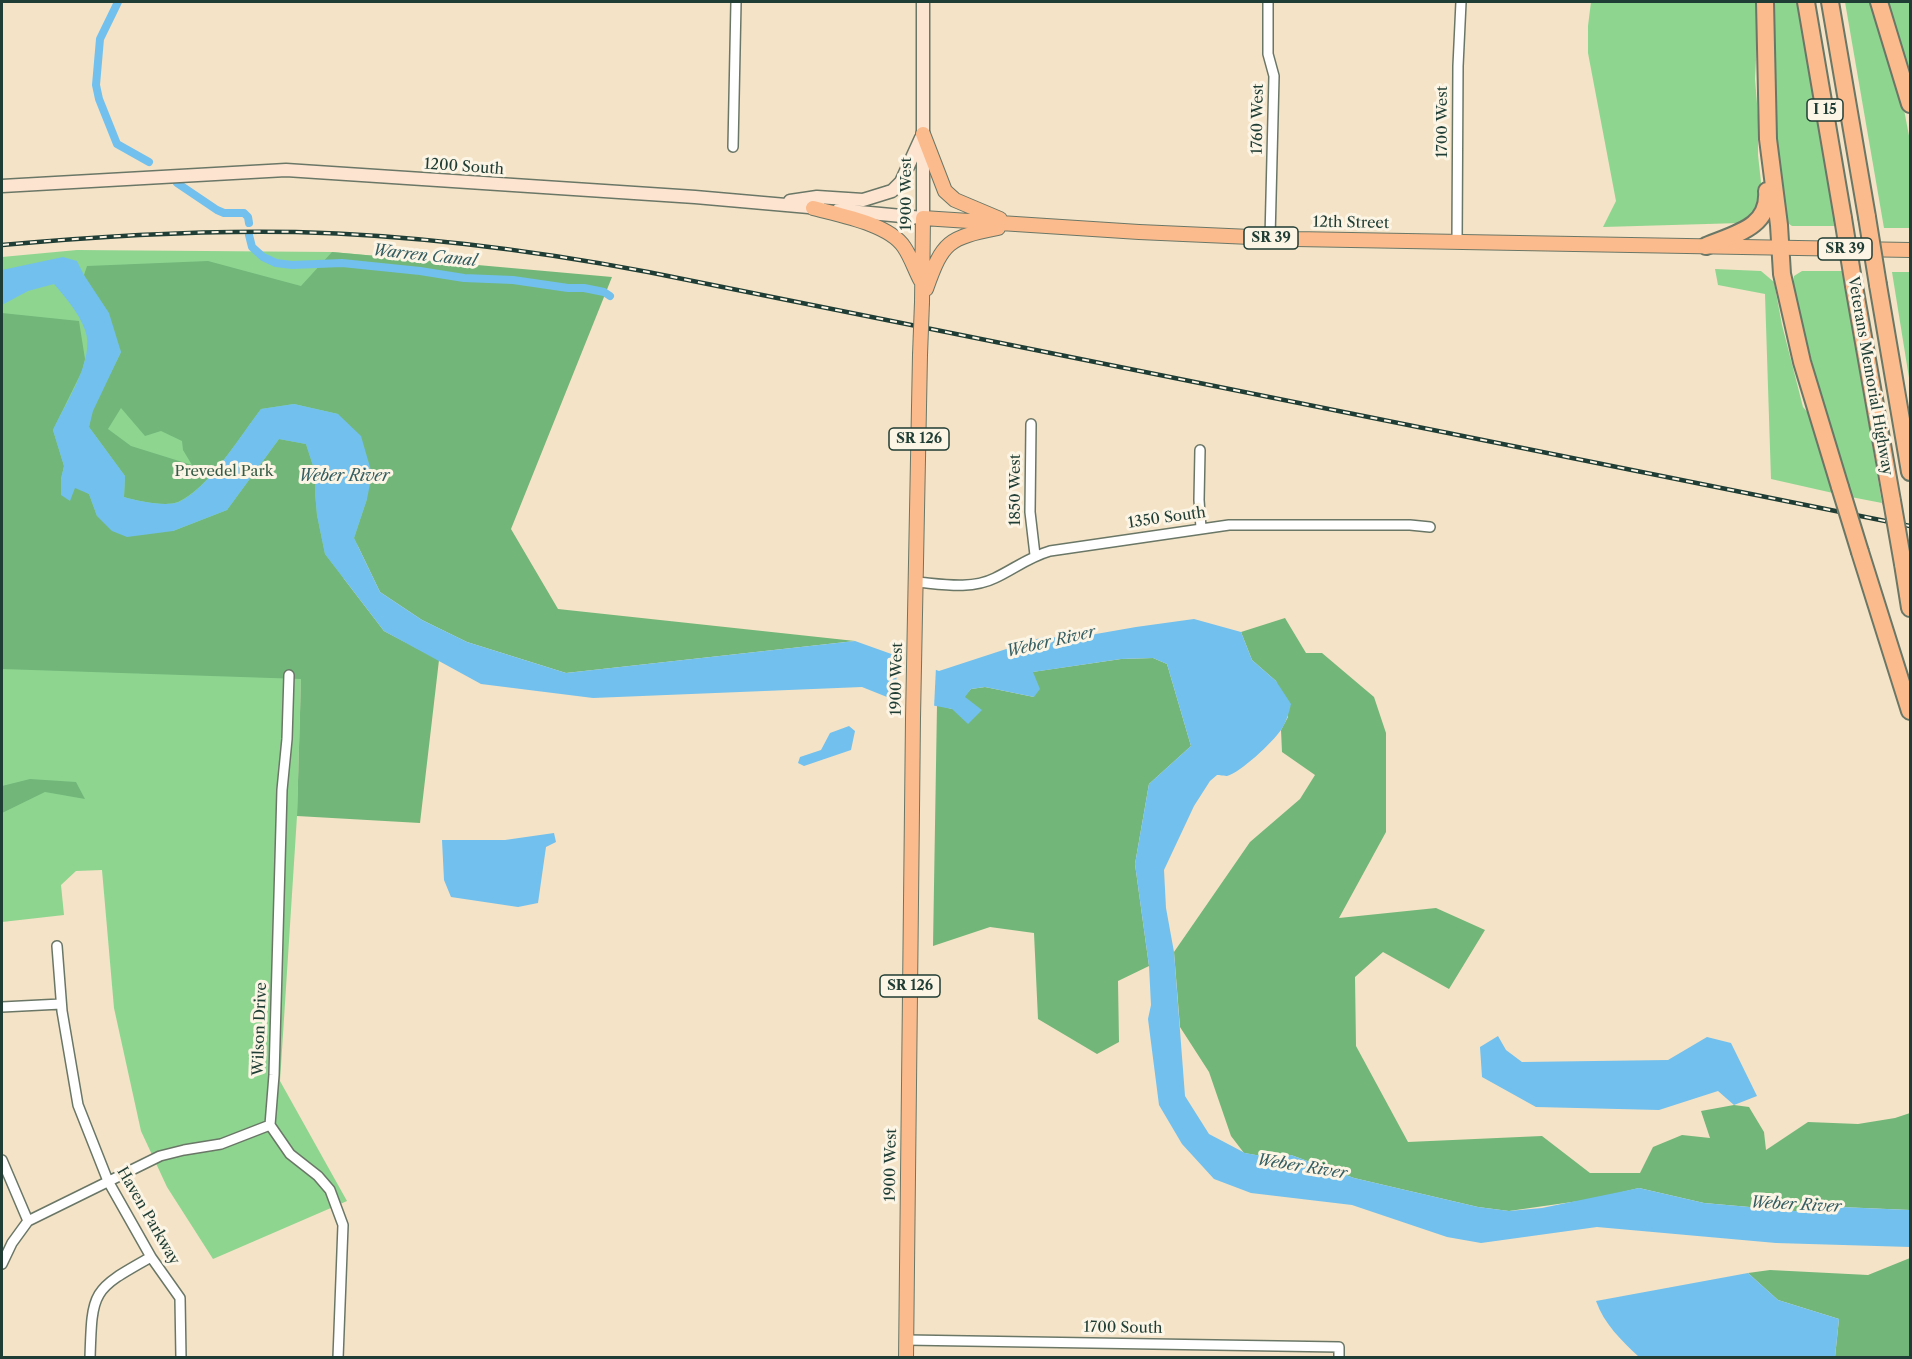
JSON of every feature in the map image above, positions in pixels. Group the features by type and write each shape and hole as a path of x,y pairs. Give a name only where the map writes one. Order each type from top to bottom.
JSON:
{"highway":[{"path":"1765,2 1768,139 1779,225 1782,274 1791,318 1840,487 1911,711"},
{"name":"Veterans Memorial Highway","path":"1806,2 1911,608"},
{"name":"Veterans Memorial Highway","path":"1830,2 1911,472"},
{"path":"1879,2 1911,104"},
{"path":"1706,246 1751,226 1760,220 1765,212 1768,203 1765,165 1768,139"}],"main road":[{"name":"1900 West","path":"906,1358 913,718 922,302 923,2"},
{"path":"774,204 818,197 863,200 892,191 901,182 923,134"},
{"path":"923,134 945,191 955,200 1017,224"},
{"name":"1200 South","path":"2,186 286,170 695,197 923,218"},
{"path":"813,207 870,225 894,236 904,247 922,284"},
{"name":"12th Street","path":"923,218 1270,238 1706,246"},
{"path":"922,302 936,260 948,243 963,235 1017,224"},
{"name":"SR 39","path":"1706,246 1911,250"}],"street":[{"path":"734,147 736,2"},
{"name":"1760 West","path":"1268,2 1268,54 1274,76 1270,238"},
{"name":"1700 West","path":"1457,242 1458,55 1461,2"},
{"name":"1850 West","path":"1031,424 1030,512 1035,555"},
{"path":"1200,450 1199,500 1202,528"},
{"name":"1350 South","path":"916,582 975,584 993,579 1035,555 1050,551 1229,525 1410,525 1430,527"},
{"name":"Wilson Drive","path":"270,1125 274,1075 282,790 287,739 289,675"},
{"name":"Haven Parkway","path":"57,946 61,1004 78,1105 108,1181 151,1257 180,1298 181,1358"},
{"path":"2,1007 61,1004"},
{"path":"2,1264 12,1243 28,1221 160,1156 221,1144 270,1125 290,1154 318,1176 330,1190 343,1225 338,1358"},
{"path":"2,1160 28,1221"},
{"path":"90,1358 95,1299 105,1285 151,1257"},
{"name":"1700 South","path":"906,1340 1339,1347 1339,1358"}],"green space":[{"path":"1591,2 1759,2 1755,79 1761,207 1741,223 1603,227 1616,201 1588,53"},
{"path":"1769,2 1797,2 1835,226 1792,226 1785,221 1774,135"},
{"path":"1845,2 1873,2 1902,99 1910,141 1910,228 1884,228"},
{"path":"1886,2 1910,2 1910,80"},
{"name":"Prevedel Park","path":"77,250 332,252 476,265 301,679 297,816 280,1081 347,1201 213,1259 167,1187 141,1131 114,1008 102,870 76,871 61,885 64,915 2,922 2,257"},
{"path":"332,252 612,277 511,529 558,609 855,641 566,673 467,642 422,620 380,592 354,538 367,499 338,414 294,404 261,409 212,474 201,486 178,502 159,504 124,497 125,476 89,427 92,411 121,352 84,275 87,266 208,261 301,286","holes":["121,408 145,436 161,431 182,441 183,450 192,465 131,446 108,429"]},
{"path":"1715,269 1761,271 1774,282 1782,325 1803,407 1809,414 1833,493 1771,479 1765,294 1718,285"},
{"path":"1802,271 1843,271 1882,503 1851,497 1792,288 1794,276"},
{"path":"1892,272 1910,272 1910,384"},
{"path":"2,313 79,321 85,359 82,371 53,430 64,466 61,479 89,494 97,516 173,531 227,510 279,439 306,444 316,475 317,515 325,554 384,631 439,660 420,823 297,816 301,679 2,669"},
{"path":"1285,618 1306,653 1322,653 1374,697 1386,733 1386,832 1339,918 1436,908 1485,930 1449,989 1383,952 1355,977 1356,1046 1408,1142 1542,1136 1590,1173 1640,1173 1653,1147 1682,1135 1710,1138 1701,1111 1734,1105 1749,1107 1764,1132 1766,1150 1808,1122 1858,1124 1910,1113 1910,1210 1840,1207 1829,1214 1704,1203 1639,1188 1593,1199 1509,1211 1478,1207 1354,1178 1291,1155 1273,1158 1244,1153 1231,1136 1209,1072 1180,1027 1174,952 1250,842 1300,799 1315,775 1282,752 1281,730 1288,717 1276,681 1252,660 1241,632"},
{"path":"1153,658 1167,664 1191,746 1149,784 1135,864 1149,966 1118,981 1119,1042 1097,1054 1038,1019 1034,933 990,927 933,946 937,705 952,709 971,689 985,687 1034,697 1032,672 1121,659"},
{"path":"30,779 76,782 85,799 45,792 2,813 2,786"},
{"path":"1910,1258 1910,1357 1835,1357 1839,1319 1778,1300 1748,1273 1770,1270 1868,1275"}],"water":[{"name":"Weber River","path":"63,257 77,261 109,313 121,352 93,411 89,427 125,476 124,497 167,504 179,502 190,495 212,474 261,409 294,404 338,414 361,436 372,474 367,499 354,538 380,592 422,620 467,642 566,673 855,641 939,671 1043,637 1073,638 1194,619 1241,632 1252,660 1276,681 1291,704 1288,714 1281,730 1256,756 1233,773 1227,776 1217,775 1210,781 1194,806 1164,870 1166,908 1174,952 1185,1096 1209,1134 1245,1153 1273,1158 1291,1155 1354,1178 1478,1207 1509,1211 1542,1208 1639,1188 1704,1203 1829,1214 1840,1207 1910,1210 1910,1247 1776,1243 1597,1227 1481,1243 1447,1237 1352,1205 1251,1193 1214,1179 1182,1144 1159,1105 1148,1019 1151,1005 1149,966 1135,864 1149,784 1191,746 1167,664 1153,658 1121,659 1033,672 1040,689 1034,697 985,687 971,689 965,697 982,710 968,724 952,709 887,697 862,687 593,698 481,684 384,631 325,554 317,515 316,475 306,444 279,439 227,510 173,531 127,537 112,531 97,516 89,494 75,488 70,501 61,495 64,466 53,430 83,368 87,342 85,330 68,300 54,284 28,291 2,305 2,270"},
{"path":"849,726 855,731 851,750 804,766 798,763 800,757 821,750 830,733"},
{"path":"554,833 556,842 546,847 538,903 518,907 451,897 444,880 442,840 505,840"},
{"path":"1498,1036 1506,1050 1522,1062 1668,1060 1707,1037 1731,1043 1757,1096 1734,1105 1718,1091 1659,1110 1536,1107 1482,1077 1480,1047"},
{"path":"1748,1273 1778,1300 1839,1319 1835,1357 1639,1357 1609,1325 1596,1301"}],"pier":[{"path":"897,653 936,667 934,708 896,702"}],"waterway":[{"name":"Warren Canal","path":"118,2 100,39 96,85 99,99 117,144 149,162"},
{"name":"Warren Canal","path":"177,183 217,210 224,213 244,213 249,223"},
{"name":"Warren Canal","path":"249,235 252,247 263,257 276,263 292,265 342,263 464,278 513,280 584,288 604,292 610,296"}],"railway":[{"path":"2,245 149,234 296,232 429,240 561,257 648,272 1910,526"}]}
